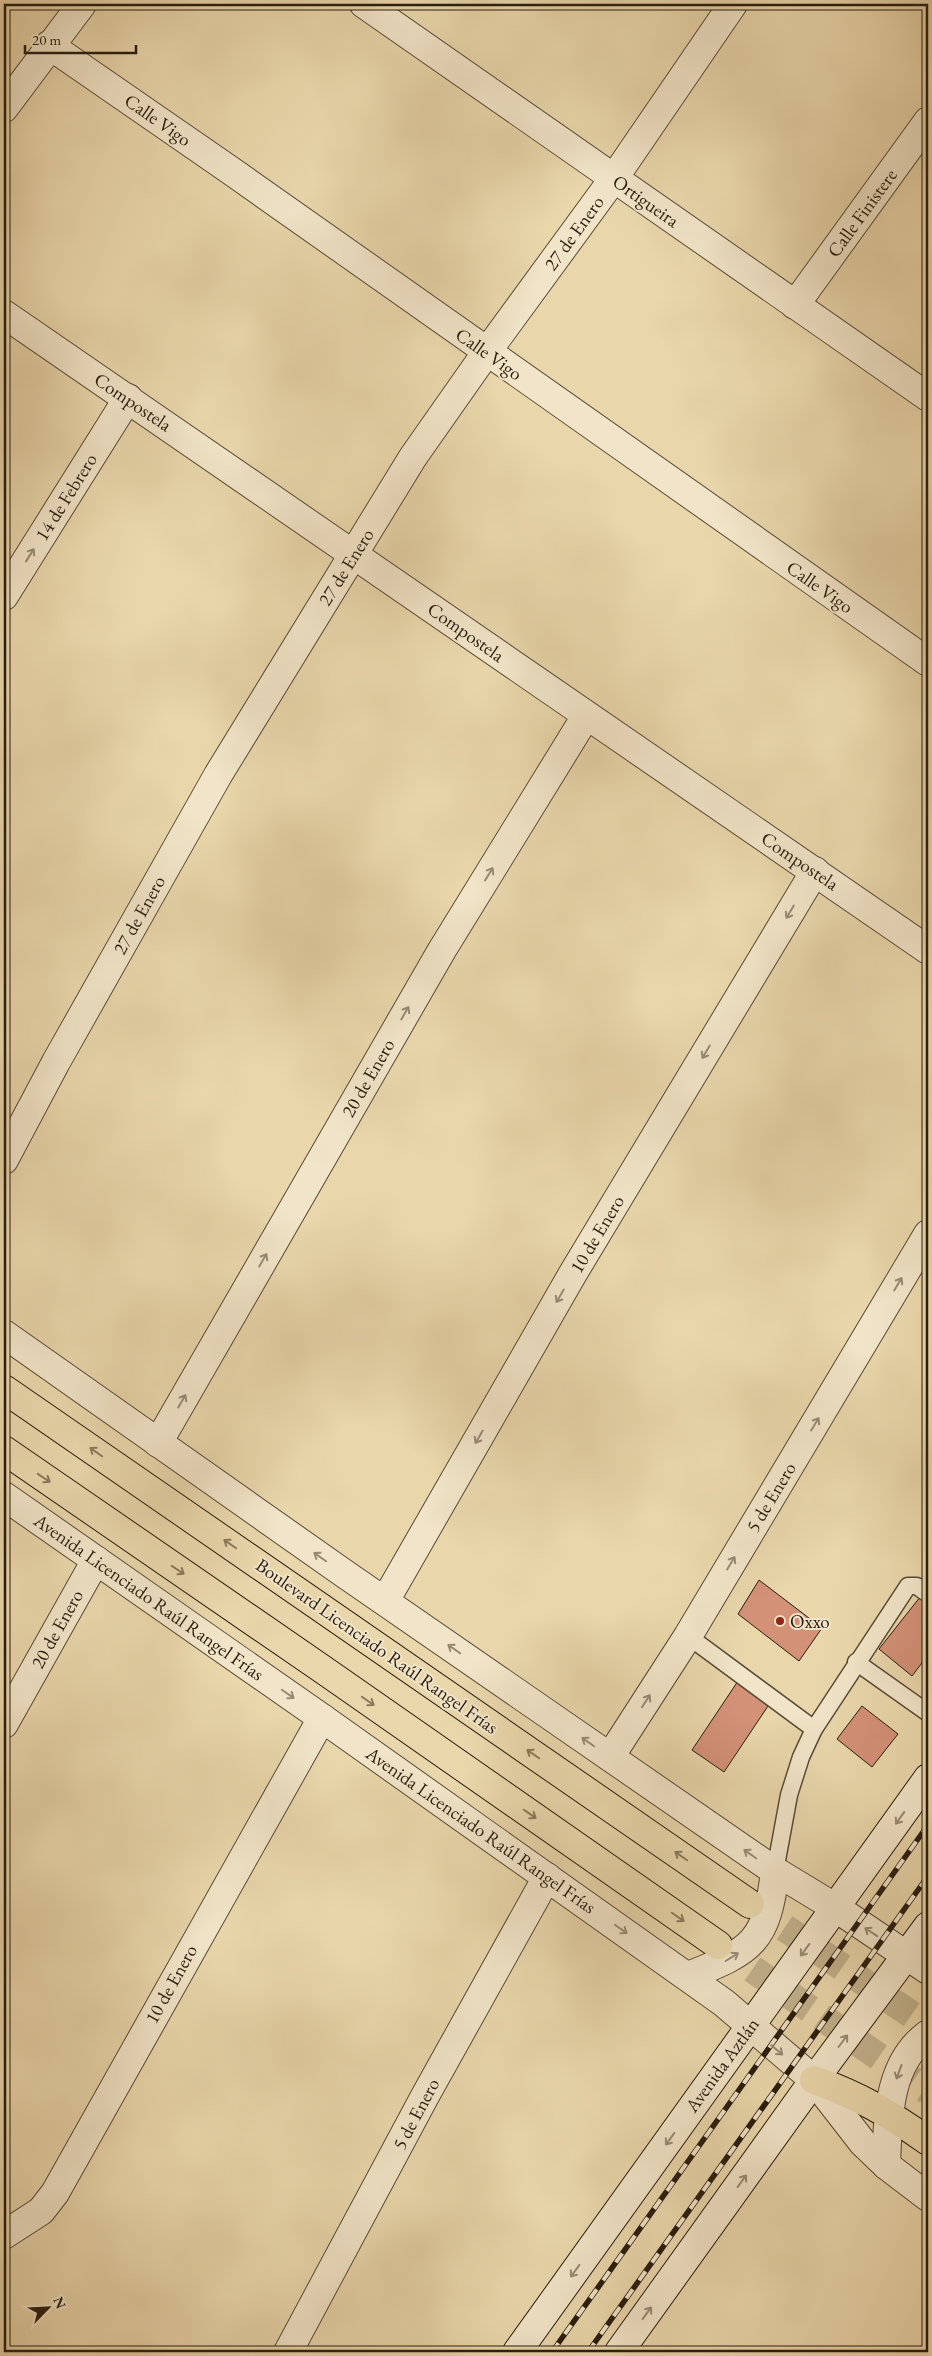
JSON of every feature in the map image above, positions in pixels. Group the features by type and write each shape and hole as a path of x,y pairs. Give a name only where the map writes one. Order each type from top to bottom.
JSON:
{"main road":[{"name":"Boulevard Licenciado Raúl Rangel Frías","path":"4,1389 750,1904"},
{"path":"4,1450 320,1667 718,1945"},
{"path":"814,2080 847,2092 888,2113 928,2141"}],"street":[{"path":"4,108 82,4"},
{"name":"Ortigueira","path":"364,4 928,397"},
{"name":"27 de Enero","path":"4,1160 56,1062 218,775 413,457 486,353 614,178 733,4"},
{"name":"Calle Vigo","path":"49,46 227,168 486,353 928,662"},
{"name":"Calle Finistere","path":"795,305 928,121"},
{"name":"Compostela","path":"4,314 928,950"},
{"name":"14 de Febrero","path":"4,596 128,398"},
{"name":"20 de Enero","path":"158,1443 442,950 586,716"},
{"name":"10 de Enero","path":"385,1601 572,1275 815,871"},
{"name":"5 de Enero","path":"610,1757 688,1636 928,1234"},
{"path":"4,1334 775,1871 836,1908 918,1963"},
{"name":"Avenida Licenciado Raúl Rangel Frías","path":"4,1496 688,1976 814,2080 857,2137 886,2166 928,2197"},
{"name":"20 de Enero","path":"4,1724 96,1560"},
{"name":"10 de Enero","path":"4,2234 41,2211 55,2193 322,1718"},
{"name":"Avenida Aztlán","path":"517,2352 928,1778"},
{"path":"688,1976 728,1961 750,1946 764,1924 772,1895 775,1871"},
{"name":"5 de Enero","path":"288,2352 425,2096 548,1877"},
{"path":"619,2352 814,2080 918,1963 928,1926"},
{"path":"886,2166 888,2113 902,2065 920,2040 928,2034"}],"lane":[{"path":"775,1871 789,1795 801,1756 814,1729 856,1662 908,1586 917,1586 924,1592"},
{"path":"688,1636 814,1729"},
{"path":"856,1662 928,1713"}],"building":[{"name":"Oxxo","path":"759,1580 822,1628 799,1661 738,1614"},
{"path":"928,1587 928,1655 912,1676 879,1649"},
{"path":"738,1681 770,1703 724,1772 692,1750"},
{"path":"862,1706 898,1734 872,1767 837,1739"}],"tunnel":[{"path":"750,1904 928,2026"},
{"path":"718,1945 928,2091"}],"railway":[{"path":"552,2352 928,1825"},
{"path":"588,2352 928,1876"}],"place":[{"name":"Oxxo","path":"780,1621"}]}
